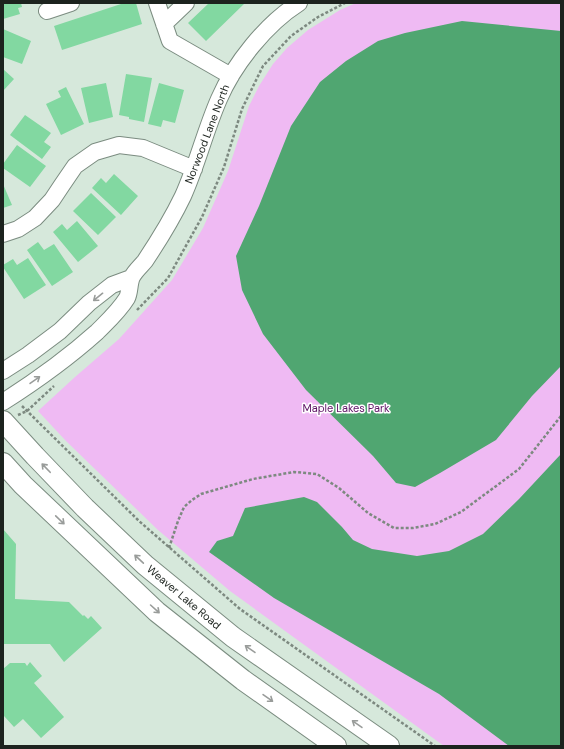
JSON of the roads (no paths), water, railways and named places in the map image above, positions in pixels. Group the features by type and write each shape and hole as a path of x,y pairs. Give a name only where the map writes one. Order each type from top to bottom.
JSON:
{"main road":[{"name":"Weaver Lake Road","path":"3,421 85,508 145,565 233,638 389,746"},
{"path":"3,463 23,485 157,612 243,680 336,746"}],"street":[{"path":"47,11 72,3"},
{"path":"157,3 170,41 231,76"},
{"path":"164,24 186,3"},
{"name":"Norwood Lane North","path":"3,402 44,374 82,345 110,319 128,296 131,278 145,260 169,223 184,195 219,100 231,76 242,58 256,41 275,21 299,3"},
{"path":"3,234 18,228 35,218 52,200 75,166 95,152 119,145 144,148 194,169"},
{"path":"3,370 28,355 60,331 112,284 131,278"}],"park label":[{"name":"Maple Lakes Park","path":"346,408"}]}
